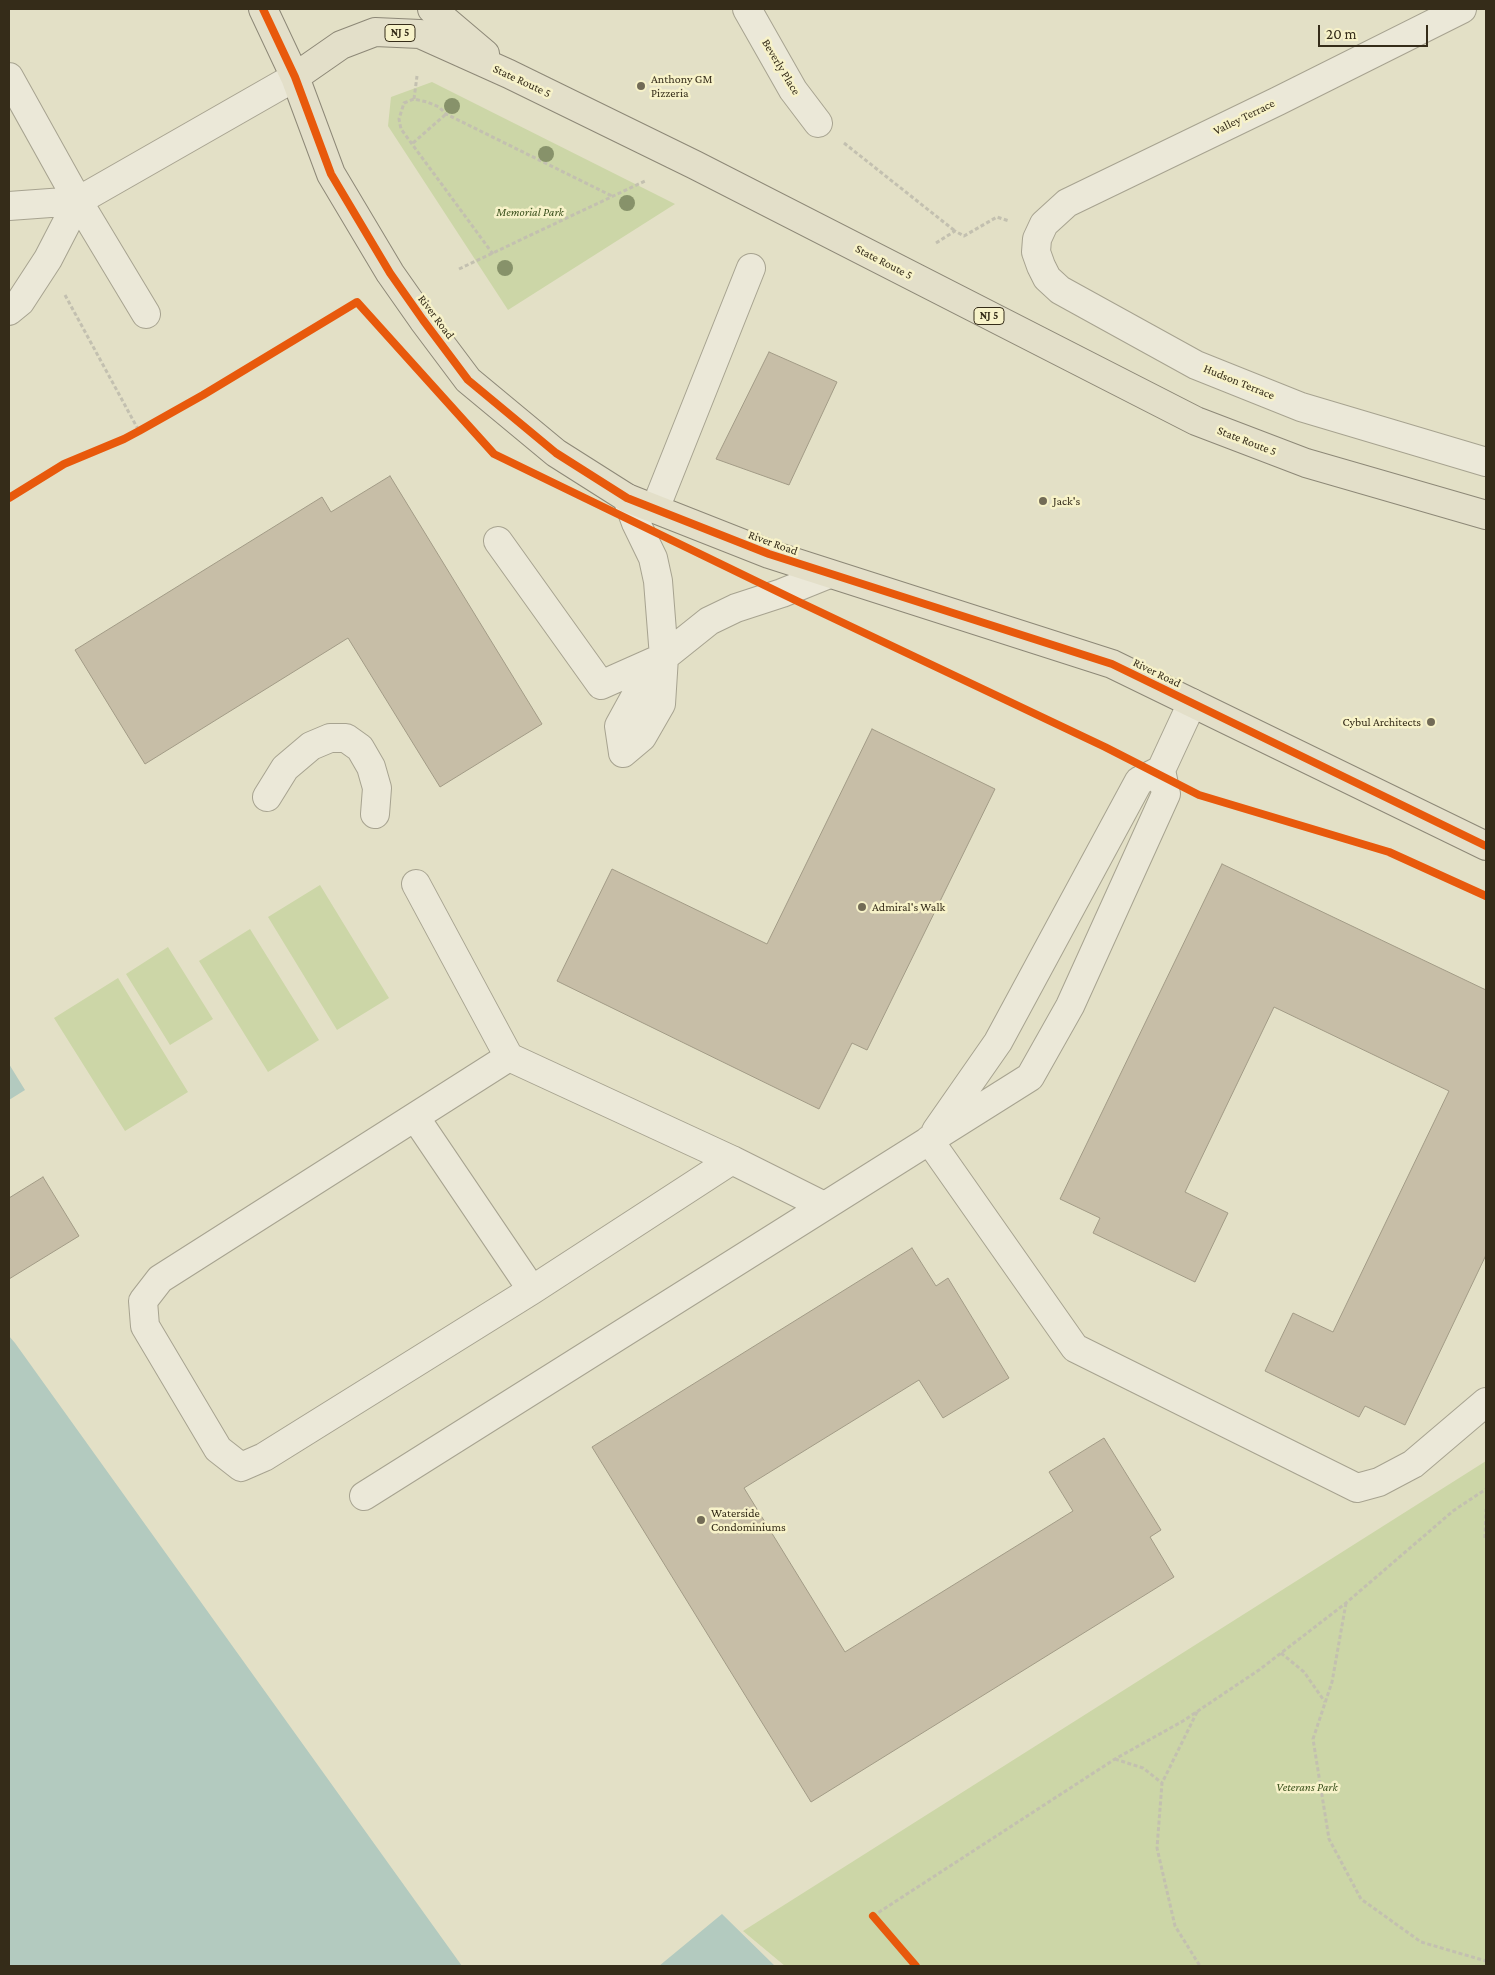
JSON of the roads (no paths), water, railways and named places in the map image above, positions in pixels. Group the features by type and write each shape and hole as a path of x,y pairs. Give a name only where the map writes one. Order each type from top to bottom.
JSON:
{"main road":[{"name":"River Road","path":"263,9 295,77 331,174 414,308 468,380 556,453 627,498 769,554 1112,664 1486,846"},
{"path":"432,9 509,74"},
{"name":"State Route 5","path":"295,77 341,45 375,32 420,34 509,74 695,165 1196,422 1306,463 1486,514"}],"street":[{"name":"Beverly Place","path":"747,9 793,90 818,122"},
{"name":"Valley Terrace","path":"1037,239 1044,224 1067,203 1462,9"},
{"path":"9,77 78,201 146,314"},
{"path":"9,206 78,201 295,77"},
{"path":"9,311 20,302 48,259 78,201"},
{"name":"Hudson Terrace","path":"1037,239 1036,252 1040,266 1047,278 1060,290 1196,365 1301,407 1486,462"},
{"path":"655,509 751,268"},
{"path":"627,498 652,558 658,581 664,657"},
{"path":"498,541 601,685 664,657 709,621 736,608 782,593 828,574"},
{"path":"364,1496 1030,1077 1070,1006 1166,794 1161,770 1192,703"},
{"path":"267,797 286,768 312,746 330,738 346,738 360,748 371,767 377,788 375,814"},
{"path":"929,1140 998,1042 1139,781 1161,770"},
{"path":"416,884 509,1057 732,1160 824,1206"},
{"path":"509,1057 160,1280 143,1301 145,1326 218,1449 241,1467 264,1456 532,1290 732,1160"},
{"path":"415,1117 532,1290"},
{"path":"929,1140 1075,1348 1357,1488 1378,1482 1413,1464 1486,1402"}],"place":[{"name":"Anthony GM Pizzeria","path":"641,86"},
{"name":"Jack's","path":"1043,501"},
{"name":"Cybul Architects","path":"1431,722"},
{"name":"Admiral's Walk","path":"862,907"},
{"name":"Waterside Condominiums","path":"701,1520"}],"park label":[{"name":"Memorial Park","path":"530,212"},
{"name":"Veterans Park","path":"1307,1787"}]}
